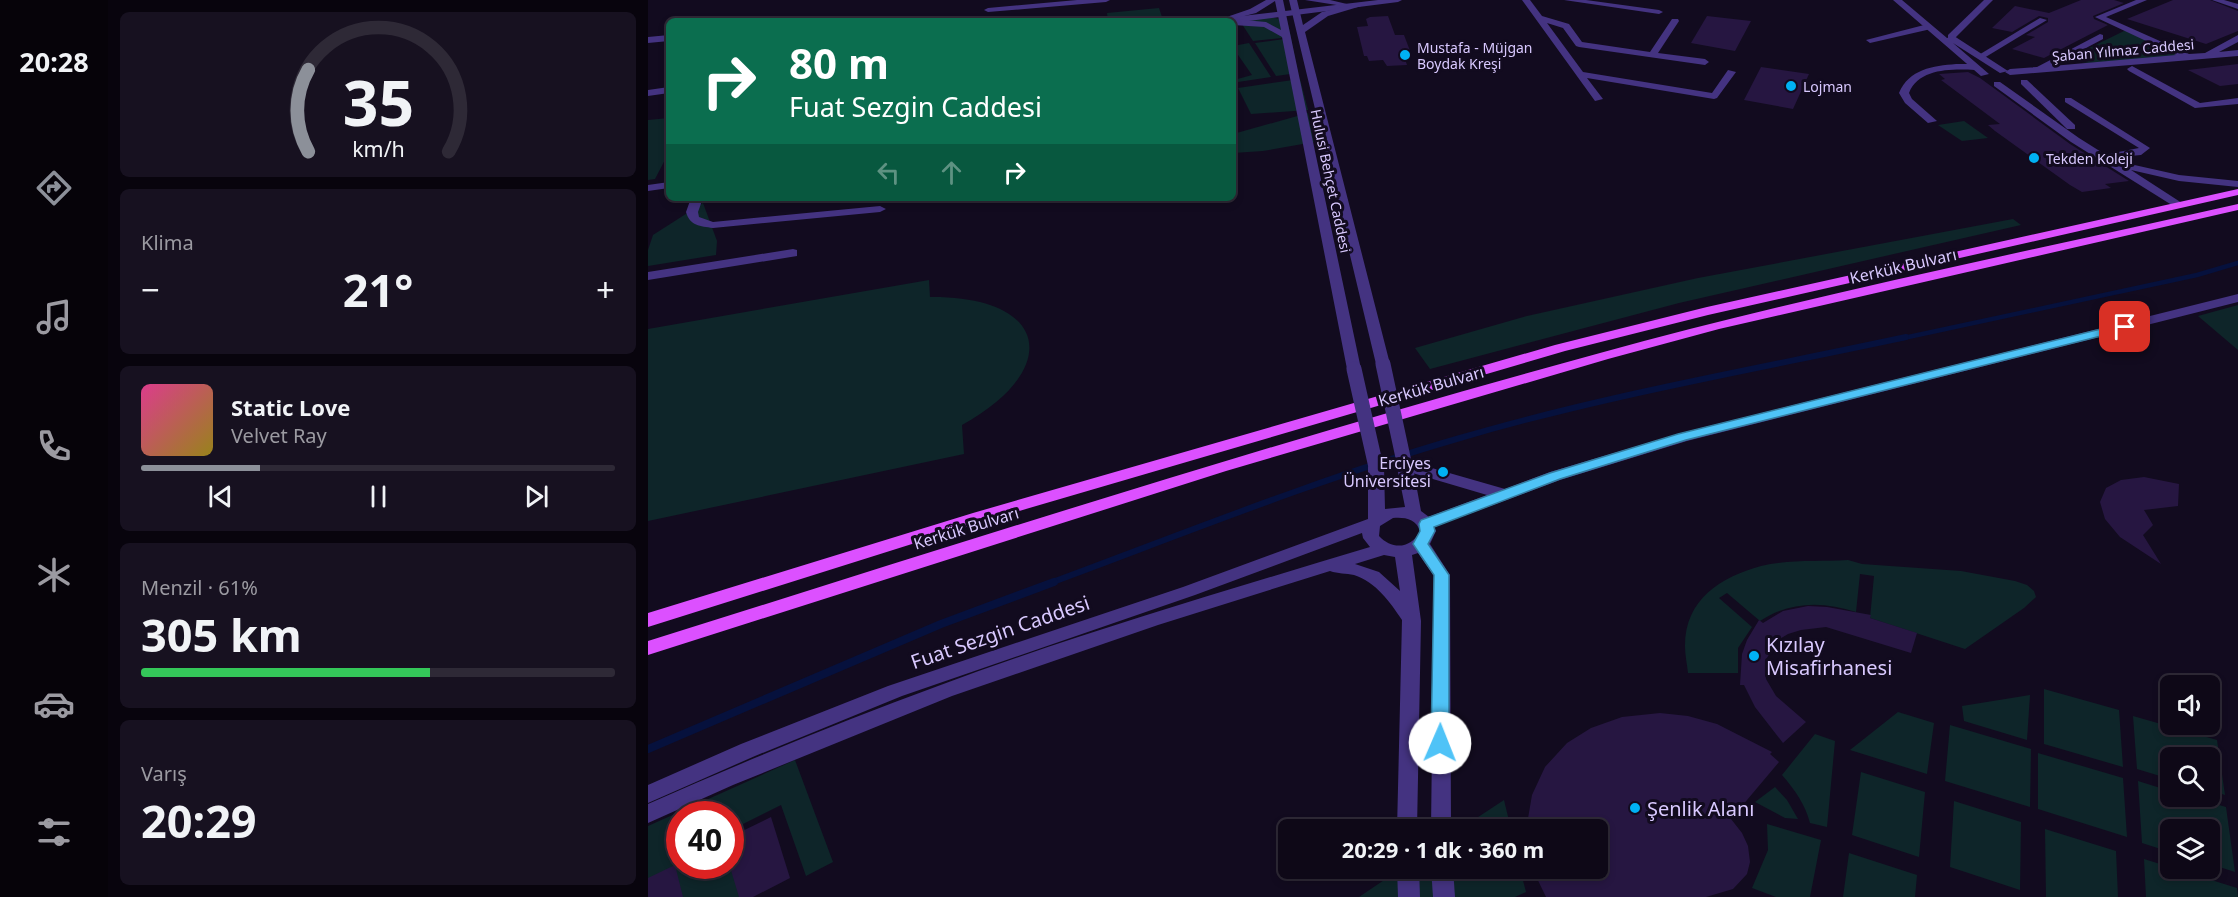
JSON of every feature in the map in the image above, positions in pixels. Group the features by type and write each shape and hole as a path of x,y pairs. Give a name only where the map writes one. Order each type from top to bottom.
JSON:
{"main road":[{"name":"Kerkük Bulvarı","path":"648,620 979,517 1560,348 1731,305 2238,192"},
{"name":"Kerkük Bulvarı","path":"648,648 1211,470 1603,356 1728,324 2238,207"}],"street":[{"path":"987,18 988,0"},
{"path":"988,10 1106,0"},
{"path":"1229,18 1253,11 1272,0"},
{"name":"Hulusi Behçet Caddesi","path":"1279,0 1376,467 1374,521"},
{"name":"Hulusi Behçet Caddesi","path":"1293,0 1383,364 1404,464 1420,519"},
{"path":"1309,0 1364,4"},
{"path":"1236,20 1398,0"},
{"path":"1526,0 1598,99"},
{"path":"1568,0 1613,3 1659,12"},
{"path":"1951,37 1989,0"},
{"path":"2143,0 2099,17 2189,58"},
{"path":"2216,0 2236,6"},
{"path":"1900,1 1984,74 1986,80 1997,84 2075,140 2179,205"},
{"path":"1301,31 1324,14 1364,4"},
{"path":"1916,15 2024,81 2062,120 2112,156 2194,201"},
{"path":"1539,18 1569,27 1579,44 1705,62"},
{"path":"1981,56 2043,20"},
{"path":"1653,54 1675,21"},
{"path":"1236,22 1266,25 1286,36"},
{"path":"1870,40 1928,27"},
{"path":"2037,70 2100,37"},
{"path":"648,40 666,38"},
{"path":"2207,56 2238,38"},
{"name":"Şaban Yılmaz Caddesi","path":"1984,74 1990,71 2037,70 2238,53"},
{"name":"Şaban Yılmaz Caddesi","path":"1997,84 2017,85 2024,81 2238,59"},
{"path":"1932,121 1908,100 1904,93 1906,86 1922,74 1934,69 1975,67"},
{"path":"2132,69 2198,106 2238,101"},
{"path":"1580,74 1714,96 1731,72"},
{"path":"648,93 666,90"},
{"path":"2068,100 2145,148 2141,152 2112,156"},
{"path":"2130,167 2179,178 2238,184"},
{"path":"648,188 666,185"},
{"path":"696,201 692,212 694,219 701,224 713,225 880,209"},
{"path":"648,276 793,253"},
{"path":"1377,552 1371,538 1374,521 1394,512 1420,519 1683,437 2238,298"},
{"path":"1404,464 1470,486 1504,494"},
{"path":"1407,819 1413,622 1409,581 1412,548 1428,531 1420,519"},
{"name":"Fuat Sezgin Caddesi","path":"648,794 895,691 1189,591 1374,521"},
{"path":"648,814 726,778 945,691 1152,620 1377,552 1412,548 1442,575 1441,819"},
{"path":"1327,567 1351,567 1374,577 1392,592 1413,622"},
{"path":"1408,879 1409,897"},
{"path":"1443,879 1444,897"}],"green space":[{"path":"1159,8 1162,17 1108,18 1107,13"},
{"path":"1268,17 1287,20 1291,37 1253,41 1240,21"},
{"path":"2126,30 2179,56 2090,63 2065,60"},
{"path":"1291,38 1298,73 1276,76 1255,43"},
{"path":"1249,43 1271,77 1236,81 1252,75 1236,52 1236,45"},
{"path":"1300,79 1308,110 1251,114 1238,88"},
{"path":"1308,113 1314,142 1263,151 1236,153 1236,133"},
{"path":"666,118 666,158 655,179 648,180 648,120"},
{"path":"1964,121 1988,138 1962,141 1938,125"},
{"path":"703,203 717,241 716,255 648,266 648,250 653,235"},
{"path":"2013,219 2021,225 1679,303 1430,369 1415,348 1527,316 1698,278"},
{"path":"929,280 930,297 970,300 999,309 1019,322 1028,340 1028,360 1016,381 995,403 962,425 964,454 648,521 648,329"},
{"path":"2238,305 2238,350 2198,316"},
{"path":"1848,560 1862,564 1961,571 2015,581 2027,585 2034,591 2036,597 1965,649 1870,618 1874,576 1860,574 1856,612 1831,606 1795,606 1771,614 1760,621 1727,593 1719,598 1752,627 1738,648 1738,673 1688,673 1685,646 1691,615 1698,603 1719,584 1761,566"},
{"path":"2044,689 2119,710 2123,767 2044,744"},
{"path":"2030,695 2027,740 1964,721 1962,706"},
{"path":"1898,712 1934,723 1927,774 1850,750"},
{"path":"2133,716 2160,724 2160,735 2200,735 2217,740 2218,747 2160,747 2160,776 2137,769"},
{"path":"1950,725 2031,749 2030,807 1945,781"},
{"path":"1815,734 1835,741 1827,827 1810,823 1799,798 1782,775"},
{"path":"2038,753 2123,778 2127,837 2038,809"},
{"path":"795,760 833,862 806,876 781,805 744,824 744,801 704,801"},
{"path":"2220,761 2225,795 2220,793"},
{"path":"1861,772 1925,792 1919,857 1852,835"},
{"path":"2138,781 2160,788 2160,807 2226,807 2235,872 2220,867 2220,819 2160,819 2160,849 2142,843"},
{"path":"1775,787 1787,800 1798,819 1785,818 1755,802"},
{"path":"1504,800 1509,819 1475,819"},
{"path":"1954,801 2021,822 2020,890 1950,867"},
{"path":"666,818 666,879 736,879 745,897 648,897 648,826"},
{"path":"1767,824 1821,840 1810,897 1776,897 1752,888 1768,850"},
{"path":"2045,829 2116,851 2118,897 2046,897"},
{"path":"1849,853 1917,875 1915,897 1843,897"},
{"path":"2144,859 2160,864 2160,879 2208,879 2237,888 2238,897 2146,897"},
{"path":"1386,879 1523,879 1526,892 1515,897 1359,897"}],"building":[{"path":"2081,0 2114,0 2124,3 2093,16 2094,19 2108,25 2044,58 2012,49 2035,37 2026,35 2048,22 2048,18 2039,16 2012,32 1992,28 2015,6 2049,13"},
{"path":"2173,0 2210,0 2238,11 2238,31 2206,44 2127,19"},
{"path":"1388,16 1395,35 1404,35 1412,56 1404,56 1407,65 1387,66 1383,60 1369,61 1367,56 1364,56 1357,27 1368,26 1366,19 1370,17"},
{"path":"1707,16 1751,21 1735,51 1691,43"},
{"path":"2238,64 2238,84 2220,86 2188,70"},
{"name":"Lojman","path":"1761,67 1809,74 1793,109 1744,100"},
{"path":"1968,72 1980,78 2070,144 2129,181 2105,184 2111,188 2082,192 2070,185 1995,131 1988,125 2000,124 1941,80 1945,79 1939,74"},
{"path":"2144,477 2179,484 2178,506 2144,510 2153,525 2143,535 2161,564 2120,537 2105,519 2100,502 2106,488 2121,480"},
{"name":"Kızılay Misafirhanesi","path":"1808,606 1871,615 1870,618 1917,633 1911,653 1826,627 1801,630 1778,640 1765,661 1766,679 1776,696 1806,722 1783,743 1755,707 1744,685 1740,685 1742,654 1759,620 1763,623 1783,611"},
{"name":"Şenlik Alanı","path":"1660,713 1688,716 1717,724 1772,752 1770,754 1779,762 1731,819 1742,833 1748,846 1750,862 1747,874 1733,889 1706,897 1546,897 1537,879 1608,879 1608,819 1528,819 1532,795 1545,767 1567,743 1591,728 1622,717"},
{"path":"771,817 790,878 753,897 739,897 734,879 744,879 744,830"},
{"path":"666,869 666,879 678,879 683,897 648,897 648,878"}],"waterway":[{"path":"1899,339 2197,275 2238,263"},
{"path":"1050,583 1305,488 1460,438 1682,383 1906,337"},
{"path":"648,749 941,624 1054,582"}],"place":[{"name":"Mustafa - Müjgan Boydak Kreşi","path":"1405,55"},
{"name":"Lojman","path":"1791,86"},
{"name":"Tekden Koleji","path":"2034,158"},
{"name":"Erciyes Üniversitesi","path":"1443,472"},
{"name":"Kızılay Misafirhanesi","path":"1754,656"},
{"name":"Şenlik Alanı","path":"1635,808"}],"route":[{"path":"1440,743 1442,575 1421,544 1428,531 1426,524 1504,494 1619,455 1892,384 2125,327"}]}
